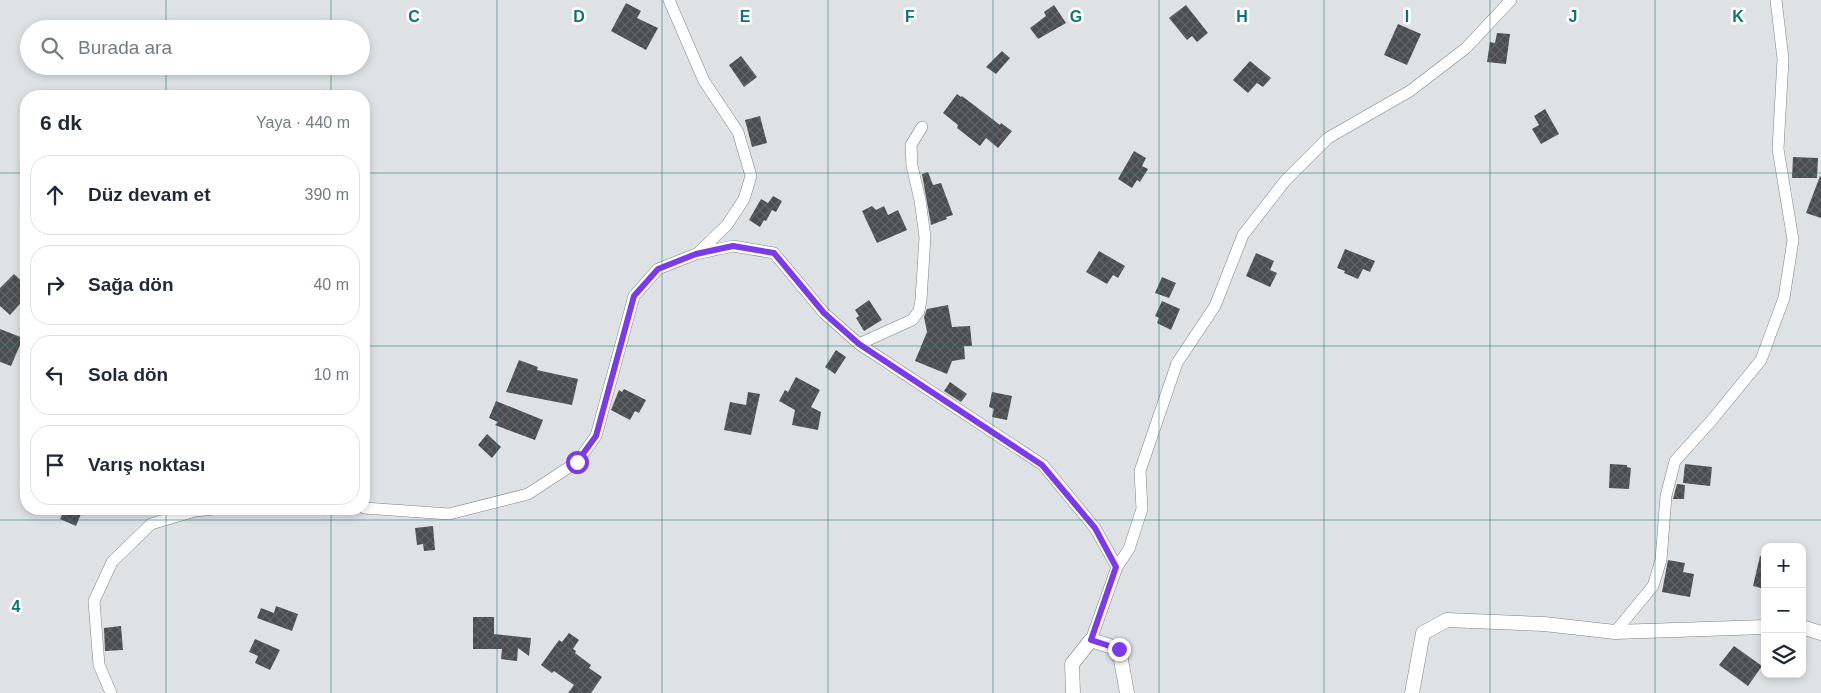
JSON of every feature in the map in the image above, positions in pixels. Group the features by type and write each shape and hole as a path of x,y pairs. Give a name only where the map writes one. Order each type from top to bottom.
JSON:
{"street":[{"path":"669,0 704,81 738,132 751,176 744,199 727,225 696,254"},
{"path":"1073,693 1072,664 1091,640 1116,567 1129,549 1142,509 1140,471 1177,363 1214,306 1243,235 1285,181 1328,138 1410,91 1466,48 1511,0"},
{"path":"1615,632 1653,586 1661,560 1666,496 1675,461 1712,420 1761,360 1784,298 1793,240 1778,149 1783,59 1776,0"},
{"path":"859,344 912,320 919,311 925,237 920,200 912,166 911,145 922,127"},
{"path":"370,508 450,514 528,494 577,462 596,436 634,296 658,269 696,254 733,246 774,253 824,313 859,344 1042,465 1095,528 1116,567"},
{"path":"111,693 99,665 94,602 112,562 151,524 181,515"},
{"path":"1412,693 1423,633 1447,620 1544,624 1615,632 1761,627"},
{"path":"1806,628 1821,633"},
{"path":"1091,640 1119,649 1127,693"}],"building":[{"path":"626,3 641,11 637,18 658,28 646,50 611,31"},
{"path":"1054,5 1066,23 1038,39 1030,28 1046,16 1044,12"},
{"path":"1186,5 1208,33 1197,42 1192,36 1187,40 1169,18"},
{"path":"1398,24 1421,34 1407,65 1384,55"},
{"path":"1497,33 1510,34 1506,64 1487,62 1490,42 1495,43"},
{"path":"1002,51 1010,58 996,74 986,67"},
{"path":"741,56 757,77 744,87 729,65"},
{"path":"1250,61 1271,78 1263,87 1257,83 1248,93 1233,80"},
{"path":"957,94 1000,125 1001,123 1012,131 998,148 986,138 980,146 957,128 958,125 943,113"},
{"path":"1545,109 1559,134 1541,144 1532,129 1539,125 1534,116"},
{"path":"760,116 767,143 752,147 745,120"},
{"path":"1134,151 1146,158 1142,166 1148,169 1140,182 1137,180 1132,188 1118,179"},
{"path":"1793,157 1818,158 1817,178 1792,178"},
{"path":"928,172 933,185 941,183 953,215 931,225 922,174"},
{"path":"1821,177 1821,218 1806,213"},
{"path":"773,196 782,201 776,212 772,210 760,227 749,220 761,199 768,203"},
{"path":"872,206 876,210 884,206 888,215 898,210 907,230 877,243 862,211"},
{"path":"1345,249 1375,261 1370,272 1363,269 1358,279 1337,268"},
{"path":"1099,251 1125,266 1118,278 1113,275 1107,284 1086,272"},
{"path":"1256,253 1274,261 1270,270 1277,273 1270,287 1246,276"},
{"path":"14,274 20,280 20,304 10,315 0,306 0,288"},
{"path":"1162,277 1176,283 1169,298 1155,293"},
{"path":"869,300 882,320 864,331 856,318 859,316 855,310"},
{"path":"1162,301 1180,309 1171,330 1157,323 1159,318 1155,316"},
{"path":"948,305 952,327 970,326 972,346 964,346 965,359 952,361 947,374 915,361 927,332 924,317 927,309"},
{"path":"0,329 20,337 20,345 11,366 0,362"},
{"path":"836,350 846,357 835,374 825,367"},
{"path":"519,360 538,367 537,370 578,379 572,405 506,392"},
{"path":"796,377 820,390 811,407 821,412 818,430 792,425 795,410 779,401 785,390 788,392"},
{"path":"950,382 967,394 961,402 944,391"},
{"path":"624,389 646,400 639,413 635,411 630,420 611,410 619,390 622,392"},
{"path":"748,392 760,394 751,435 724,430 730,402 746,405"},
{"path":"992,392 1012,396 1007,420 992,417 994,409 989,407"},
{"path":"496,401 543,420 535,440 495,425 498,422 489,418"},
{"path":"487,434 501,447 492,458 478,445"},
{"path":"1610,464 1627,465 1627,467 1631,468 1629,489 1609,488"},
{"path":"1685,464 1712,467 1710,486 1683,483"},
{"path":"1677,484 1685,485 1684,499 1673,499"},
{"path":"62,515 81,515 76,526 60,519"},
{"path":"433,526 435,550 424,551 423,544 417,545 415,528"},
{"path":"1760,556 1761,556 1761,588 1753,586"},
{"path":"1668,560 1685,563 1683,572 1694,574 1690,597 1662,592"},
{"path":"276,606 298,614 292,631 257,618 261,608 274,613"},
{"path":"473,617 494,617 494,634 531,638 529,656 518,648 517,661 501,659 502,649 473,649"},
{"path":"121,626 123,650 105,651 104,628"},
{"path":"569,633 579,640 573,649 576,651 575,653 591,665 589,668 602,677 591,693 568,693 574,685 554,671 552,673 541,665 559,640 562,642"},
{"path":"255,639 280,650 270,670 255,663 258,656 249,652"},
{"path":"1734,646 1761,665 1761,667 1748,686 1719,665"}],"route":[{"path":"577,462 596,436 634,296 658,269 696,254 733,246 774,253 824,313 859,344 1042,465 1095,528 1116,567 1091,640 1119,649"}]}
